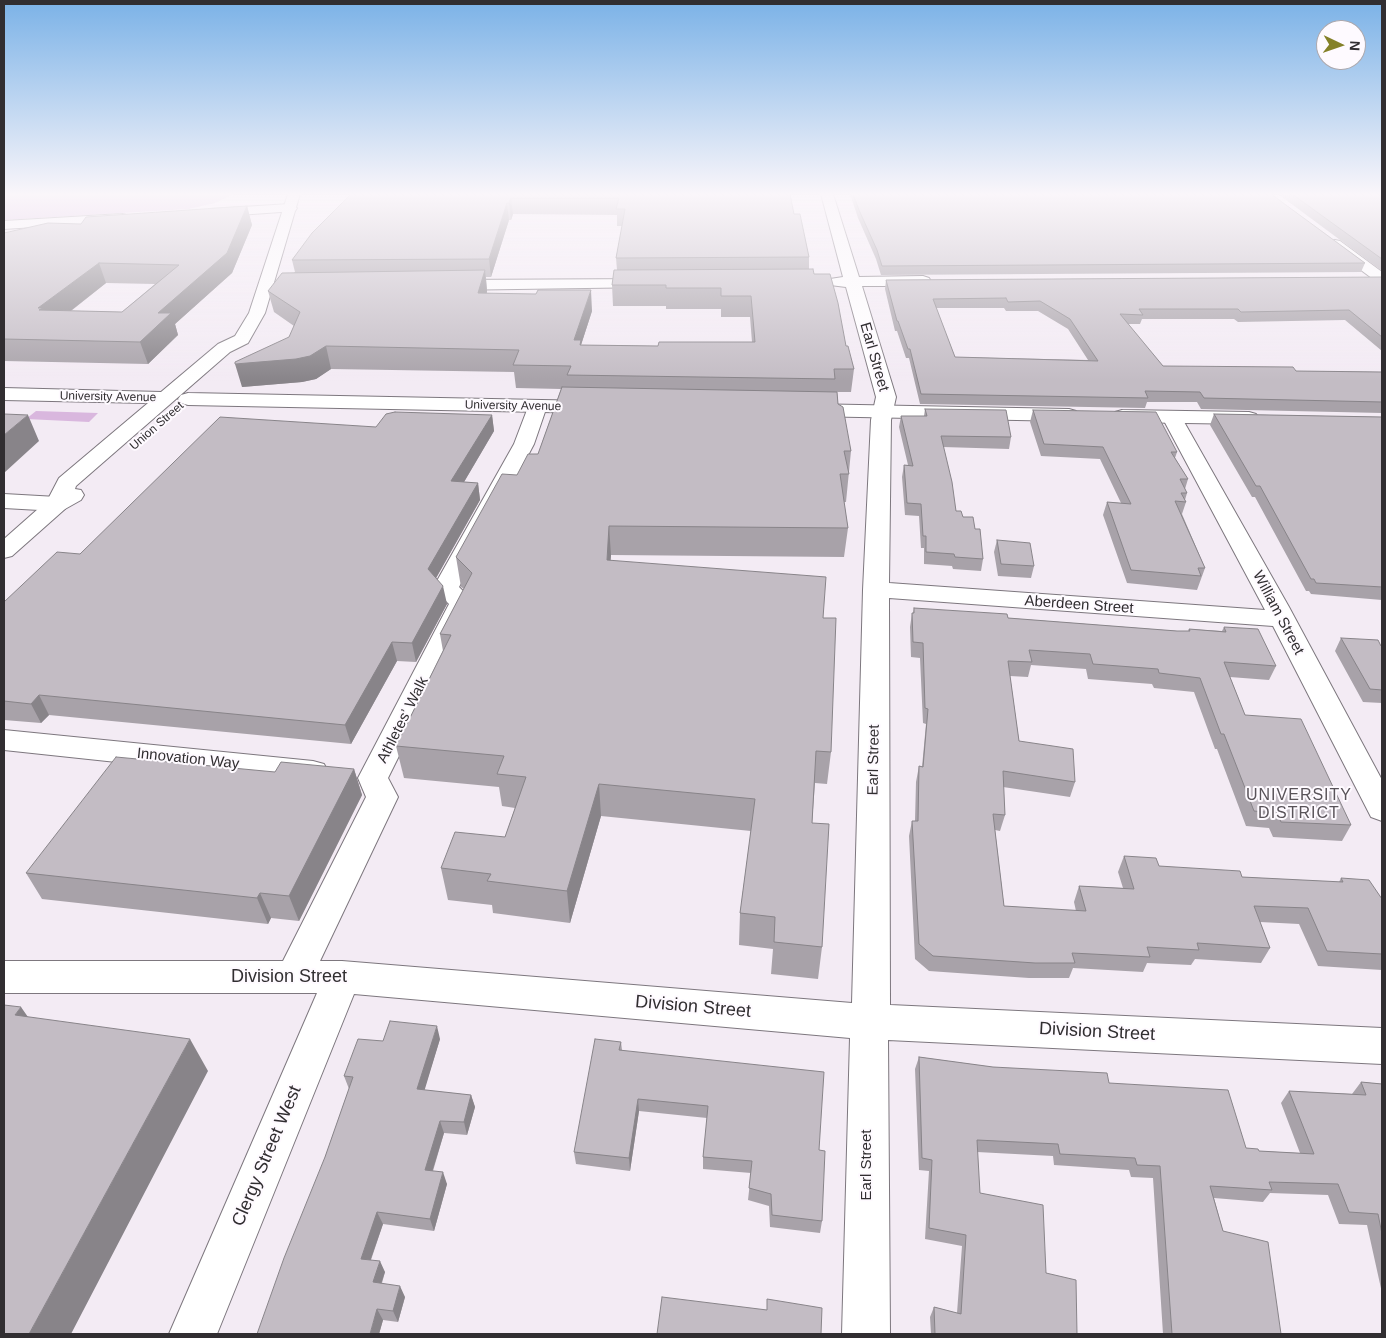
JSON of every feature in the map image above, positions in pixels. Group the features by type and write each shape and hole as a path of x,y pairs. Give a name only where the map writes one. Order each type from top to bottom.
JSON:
{"street":[{"name":"Union Street","path":"57,504 68,483 224,348 242,339 273,288 280,256"},
{"name":"Earl Street","path":"845,256 886,397 881,420 876,590 866,1334"},
{"path":"1352,256 1382,279"},
{"path":"1353,279 1382,279"},
{"path":"818,282 938,281"},
{"path":"438,285 664,284"},
{"name":"Union Street","path":"4,551 57,504 91,484 188,399 245,348 242,339"},
{"name":"University Avenue","path":"4,394 609,407"},
{"name":"Athletes’ Walk","path":"295,977 307,947 382,797 373,778 462,603 446,588 524,444 537,406"},
{"path":"793,410 1267,418"},
{"name":"William Street","path":"1172,417 1282,619 1382,810"},
{"path":"4,501 57,504"},
{"name":"Aberdeen Street","path":"876,590 1282,619"},
{"name":"Innovation Way","path":"4,740 373,778"},
{"name":"Division Street","path":"4,977 342,977 839,1020 1382,1046"},
{"name":"Clergy Street West","path":"193,1334 342,977"}],"shaded area":[{"path":"36,411 98,413 89,422 26,419"}],"building":[{"path":"4,256 223,256 158,313 171,313 140,342 4,339","holes":["99,263 179,265 122,312 39,310 43,308 38,308"]},
{"path":"295,256 490,256 489,259 292,260"},
{"path":"616,256 809,257 616,258"},
{"path":"879,256 1356,256 1365,263 882,266"},
{"path":"813,269 814,274 830,274 838,303 846,346 848,346 854,369 834,369 835,379 567,375 571,366 513,365 519,350 326,346 310,356 296,359 235,364 235,362 289,337 300,312 268,291 282,273 485,270 478,293 536,294 538,290 591,290 574,340 581,340 580,345 658,346 659,342 755,342 751,296 721,296 721,288 666,288 666,285 612,285 614,270"},
{"path":"1382,277 1382,337 1349,310 1241,312 1238,309 1139,309 1143,315 1120,314 1163,366 1293,367 1296,371 1382,372 1382,402 1204,398 1200,392 1145,391 1148,398 921,394 910,349 908,349 897,321 886,280","holes":["1006,298 1008,302 1040,301 1070,319 1098,361 955,357 933,299"]},
{"path":"562,387 837,392 838,404 843,407 851,451 844,451 849,474 840,474 848,528 609,526 607,560 826,577 823,618 836,618 831,752 816,751 812,823 829,824 822,947 774,942 775,917 740,913 755,799 599,784 567,891 487,881 491,874 441,868 455,832 505,837 526,777 497,774 504,756 396,746 451,635 440,634 472,573 456,557 502,474 517,475 528,454 538,454"},
{"path":"925,409 1006,410 1011,437 941,436 952,482 956,511 961,511 963,517 973,517 975,529 980,529 983,559 926,552 926,536 923,536 921,504 907,503 904,465 913,466 901,416 927,416"},
{"path":"1033,410 1156,412 1177,452 1171,452 1188,479 1180,479 1187,493 1181,493 1186,502 1175,501 1205,568 1198,568 1201,576 1131,570 1107,502 1131,504 1103,447 1044,444"},
{"path":"395,412 492,415 451,481 478,483 428,569 443,586 412,643 392,642 345,725 39,695 31,704 4,701 4,602 57,552 80,554 220,417 376,427 386,414"},
{"path":"4,414 28,415 4,435"},
{"path":"1214,414 1382,417 1382,587 1316,583 1314,579 1311,579 1260,486 1256,486"},
{"path":"997,540 1030,543 1034,566 1001,564"},
{"path":"914,608 1007,614 1008,618 1177,631 1190,631 1189,629 1226,632 1224,627 1258,629 1276,666 1224,662 1245,715 1301,719 1351,825 1281,822 1277,813 1254,811 1224,734 1221,734 1200,678 1159,673 1158,669 1093,664 1090,654 1029,650 1032,662 1008,661 1019,741 1073,749 1075,782 1003,771 1005,815 993,814 1004,906 1086,911 1079,886 1134,889 1124,856 1156,858 1159,866 1240,871 1242,877 1343,882 1341,878 1369,880 1382,899 1382,954 1327,951 1308,908 1254,906 1270,948 1197,943 1199,950 1147,947 1150,957 1072,953 1075,963 1035,963 933,956 919,944 912,821 918,821 919,766 923,767 928,709 925,708 923,643 913,642 912,613 914,613"},
{"path":"1341,638 1378,640 1382,646 1382,690 1370,689"},
{"path":"116,757 275,772 281,762 354,769 289,896 260,893 257,898 26,873"},
{"path":"4,1005 21,1007 15,1015 190,1039 29,1334 4,1334"},
{"path":"390,1021 437,1026 417,1089 471,1095 464,1122 440,1121 425,1170 443,1172 430,1219 377,1212 361,1259 380,1261 373,1282 400,1286 393,1311 377,1309 370,1334 257,1334 284,1258 325,1157 353,1077 344,1076 358,1039 383,1041"},
{"path":"595,1039 621,1042 619,1050 824,1072 819,1150 825,1151 822,1221 772,1215 771,1194 749,1188 752,1161 703,1157 708,1106 638,1099 629,1158 574,1152"},
{"path":"919,1057 993,1067 1107,1073 1109,1083 1228,1090 1246,1148 1258,1149 1259,1151 1314,1154 1289,1091 1366,1095 1361,1082 1382,1084 1382,1234 1378,1214 1349,1212 1338,1184 1269,1182 1272,1190 1210,1186 1223,1231 1268,1242 1281,1334 1172,1334 1160,1166 1137,1165 1135,1158 1060,1154 1058,1144 977,1140 980,1193 1043,1205 1046,1273 1076,1280 1077,1334 935,1334 934,1307 961,1314 966,1235 929,1228 932,1160 922,1158"},
{"path":"662,1297 767,1310 767,1299 822,1308 821,1334 657,1334"}],"district":[{"name":"UNIVERSITY DISTRICT","path":"1299,805"}]}
